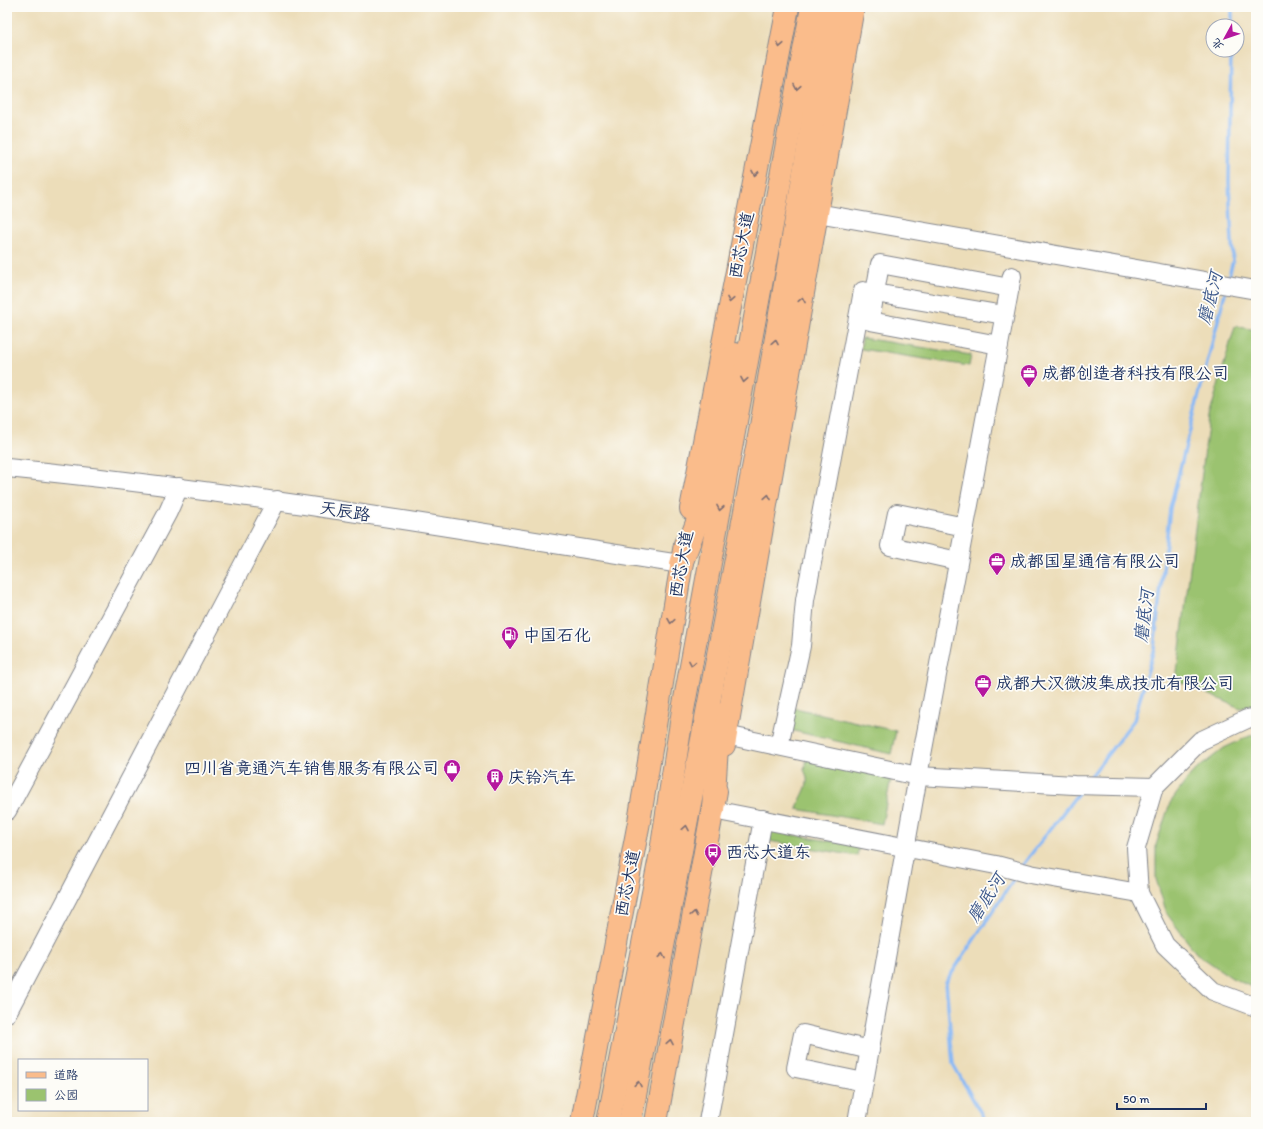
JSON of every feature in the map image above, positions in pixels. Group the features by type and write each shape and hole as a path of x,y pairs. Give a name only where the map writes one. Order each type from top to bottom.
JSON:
{"main road":[{"name":"西芯大道","path":"582,1122 638,822 681,564 743,232 788,7"},
{"name":"西芯大道","path":"608,1122 661,852 683,710 812,7"},
{"path":"630,1122 761,426 832,7"},
{"path":"656,1122 713,810 853,7"},
{"path":"681,564 701,512 730,372 777,199"},
{"path":"713,810 719,717 745,566 761,426"}],"street":[{"path":"817,213 1254,290"},
{"path":"857,1122 918,776 1011,282 880,264 870,321 999,345"},
{"path":"779,746 801,646 805,600 863,291 1004,315"},
{"name":"天辰路","path":"7,468 179,487 277,500 681,564"},
{"path":"7,812 168,512 179,487"},
{"path":"7,1013 277,500"},
{"path":"958,561 890,546 897,513 965,527"},
{"path":"1256,717 1247,719 1200,741 1154,787 1136,848 1140,893 1165,946 1213,991 1256,1008"},
{"path":"726,735 918,776 1074,785 1154,787"},
{"path":"713,810 996,865 1030,874 1140,893"},
{"path":"708,1122 763,819"},
{"path":"864,1082 796,1068 803,1034 870,1050"}],"green space":[{"path":"1235,326 1256,330 1256,707 1240,708 1176,680 1209,417"},
{"path":"862,338 971,355 969,366 861,349"},
{"path":"795,708 896,731 891,754 790,730"},
{"path":"1256,733 1256,989 1232,978 1196,953 1167,914 1156,879 1156,845 1170,803 1191,774 1224,748"},
{"path":"807,759 891,778 882,824 797,809 807,785 804,770"},
{"path":"771,831 859,846 857,856 769,841"}],"waterway":[{"name":"磨底河","path":"1232,7 1232,18"},
{"name":"磨底河","path":"1228,279 1233,261 1229,183 1231,58"},
{"name":"磨底河","path":"1088,780 1134,720 1154,648 1170,508 1226,289"},
{"name":"磨底河","path":"1022,866 1079,792"},
{"name":"磨底河","path":"986,1122 953,1064 946,982 1016,876"}],"place":[{"name":"成都创造者科技有限公司","path":"1029,388"},
{"name":"成都国星通信有限公司","path":"997,576"},
{"name":"中国石化","path":"510,650"},
{"name":"成都大汉微波集成技术有限公司","path":"983,698"},
{"name":"四川省竟通汽车销售服务有限公司","path":"452,783"},
{"name":"庆铃汽车","path":"495,792"},
{"name":"西芯大道东","path":"713,867"}]}
